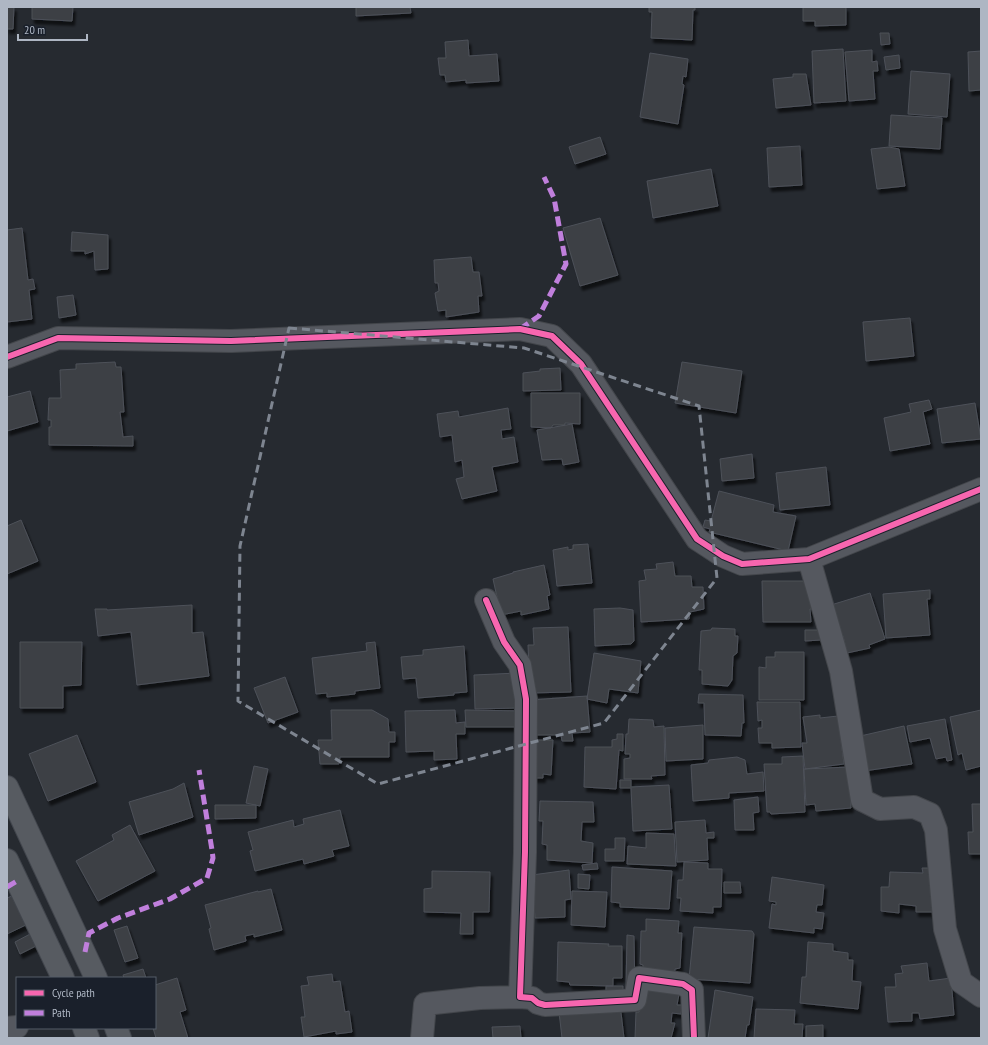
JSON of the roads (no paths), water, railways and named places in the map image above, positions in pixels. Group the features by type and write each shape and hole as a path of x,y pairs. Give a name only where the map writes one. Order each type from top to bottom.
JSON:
{"main road":[{"path":"7,787 96,977"},
{"path":"7,860 63,977"}],"street":[{"path":"7,357 58,338 230,341 520,329 552,336 581,364 697,540 723,556 742,564 809,559 981,489"},
{"path":"809,559 841,671 862,800 880,809 914,807 930,814 936,830 945,929 961,982 981,996"},
{"path":"486,600 504,642 520,665 526,699 520,997"},
{"path":"422,1038 425,1004 480,998 520,997 532,998 538,1004 636,1000 638,978 683,984 692,990 694,1038"}]}
